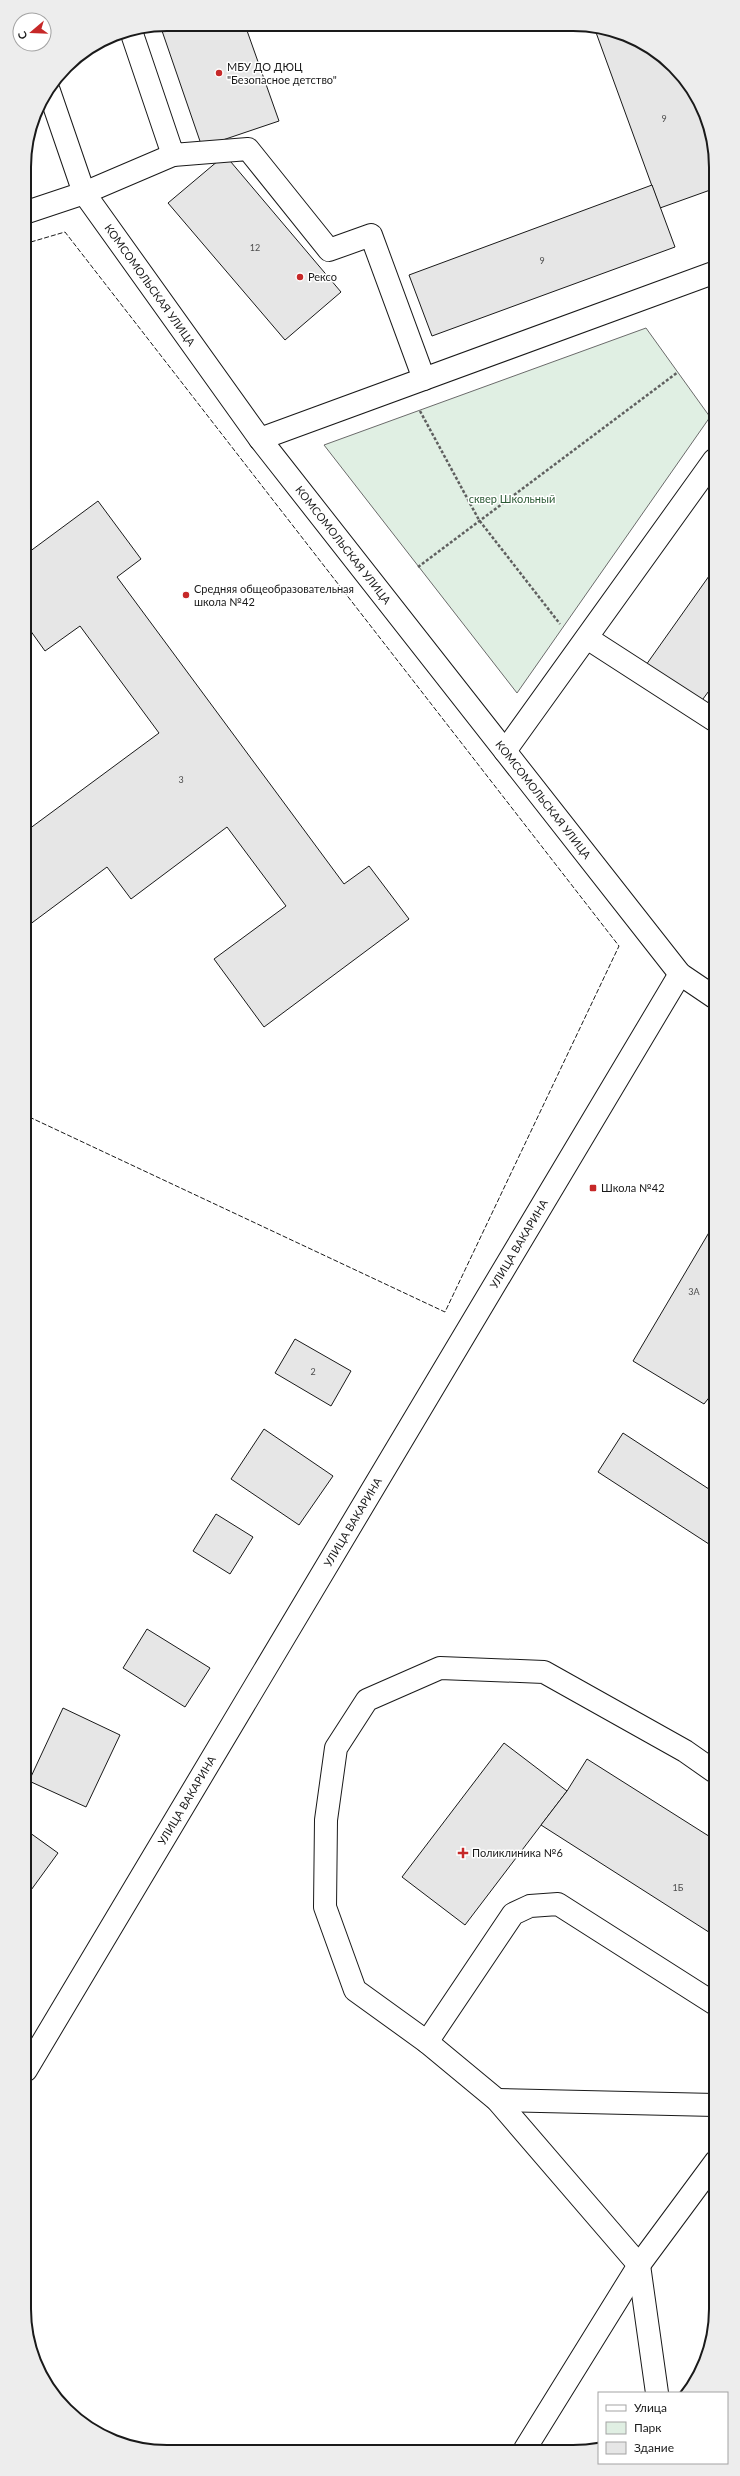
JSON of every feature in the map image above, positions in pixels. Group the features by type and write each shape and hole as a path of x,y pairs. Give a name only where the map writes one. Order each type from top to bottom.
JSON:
{"street":[{"path":"133,36 173,155"},
{"name":"КОМСОМОЛЬСКАЯ УЛИЦА","path":"51,97 84,193 260,439 680,974 709,994"},
{"path":"31,211 84,193 173,155 248,149 329,250 371,235 424,379"},
{"path":"260,439 709,274"},
{"path":"505,751 709,467"},
{"path":"586,638 709,717"},
{"name":"УЛИЦА ВАКАРИНА","path":"31,2062 680,974"},
{"path":"657,2392 639,2265 497,2100 427,2042 355,1990 325,1907 326,1820 336,1748 367,1700 440,1668 544,1672 685,1751 709,1768"},
{"path":"427,2042 513,1914 530,1906 558,1904 709,2000"},
{"path":"497,2100 709,2105"},
{"path":"527,2445 639,2265 709,2170"}],"path":[{"path":"418,567 678,372"},
{"path":"419,410 479,520 562,627"}],"green space":[{"name":"сквер Школьный","path":"646,328 709,416 709,418 517,693 324,445"}],"building":[{"name":"МБУ ДО ДЮЦ \"Безопасное детство\"","path":"162,31 247,31 279,121 202,147"},
{"path":"596,33 625,41 656,59 675,77 686,91 702,123 709,158 709,190 660,208"},
{"path":"225,155 341,292 285,340 168,203"},
{"path":"652,185 675,247 432,336 409,275"},
{"path":"98,501 141,559 117,577 344,884 369,866 409,919 264,1027 214,959 286,906 227,827 131,899 107,867 31,924 31,828 159,733 80,626 45,651 31,631 31,551"},
{"path":"709,576 709,691 700,703 646,665"},
{"path":"709,1232 709,1398 704,1404 633,1361"},
{"path":"295,1339 351,1371 331,1406 275,1373"},
{"path":"264,1429 333,1476 299,1525 231,1479"},
{"path":"623,1433 709,1489 709,1544 598,1472"},
{"path":"216,1514 253,1537 230,1574 193,1551"},
{"path":"147,1629 210,1668 185,1707 123,1668"},
{"path":"63,1708 120,1735 86,1807 31,1782 31,1777"},
{"path":"504,1743 567,1791 465,1925 402,1877"},
{"path":"587,1759 709,1836 709,1932 541,1825 567,1791"},
{"path":"31,1834 58,1853 31,1890"}],"fence":[{"path":"31,242 65,232 619,946 445,1312 31,1118"}],"place":[{"name":"МБУ ДО ДЮЦ \"Безопасное детство\"","path":"219,73"},
{"name":"Рексо","path":"300,277"},
{"name":"Средняя общеобразовательная школа №42","path":"186,595"},
{"name":"Школа №42","path":"593,1188"},
{"name":"Поликлиника №6","path":"463,1853"}]}
